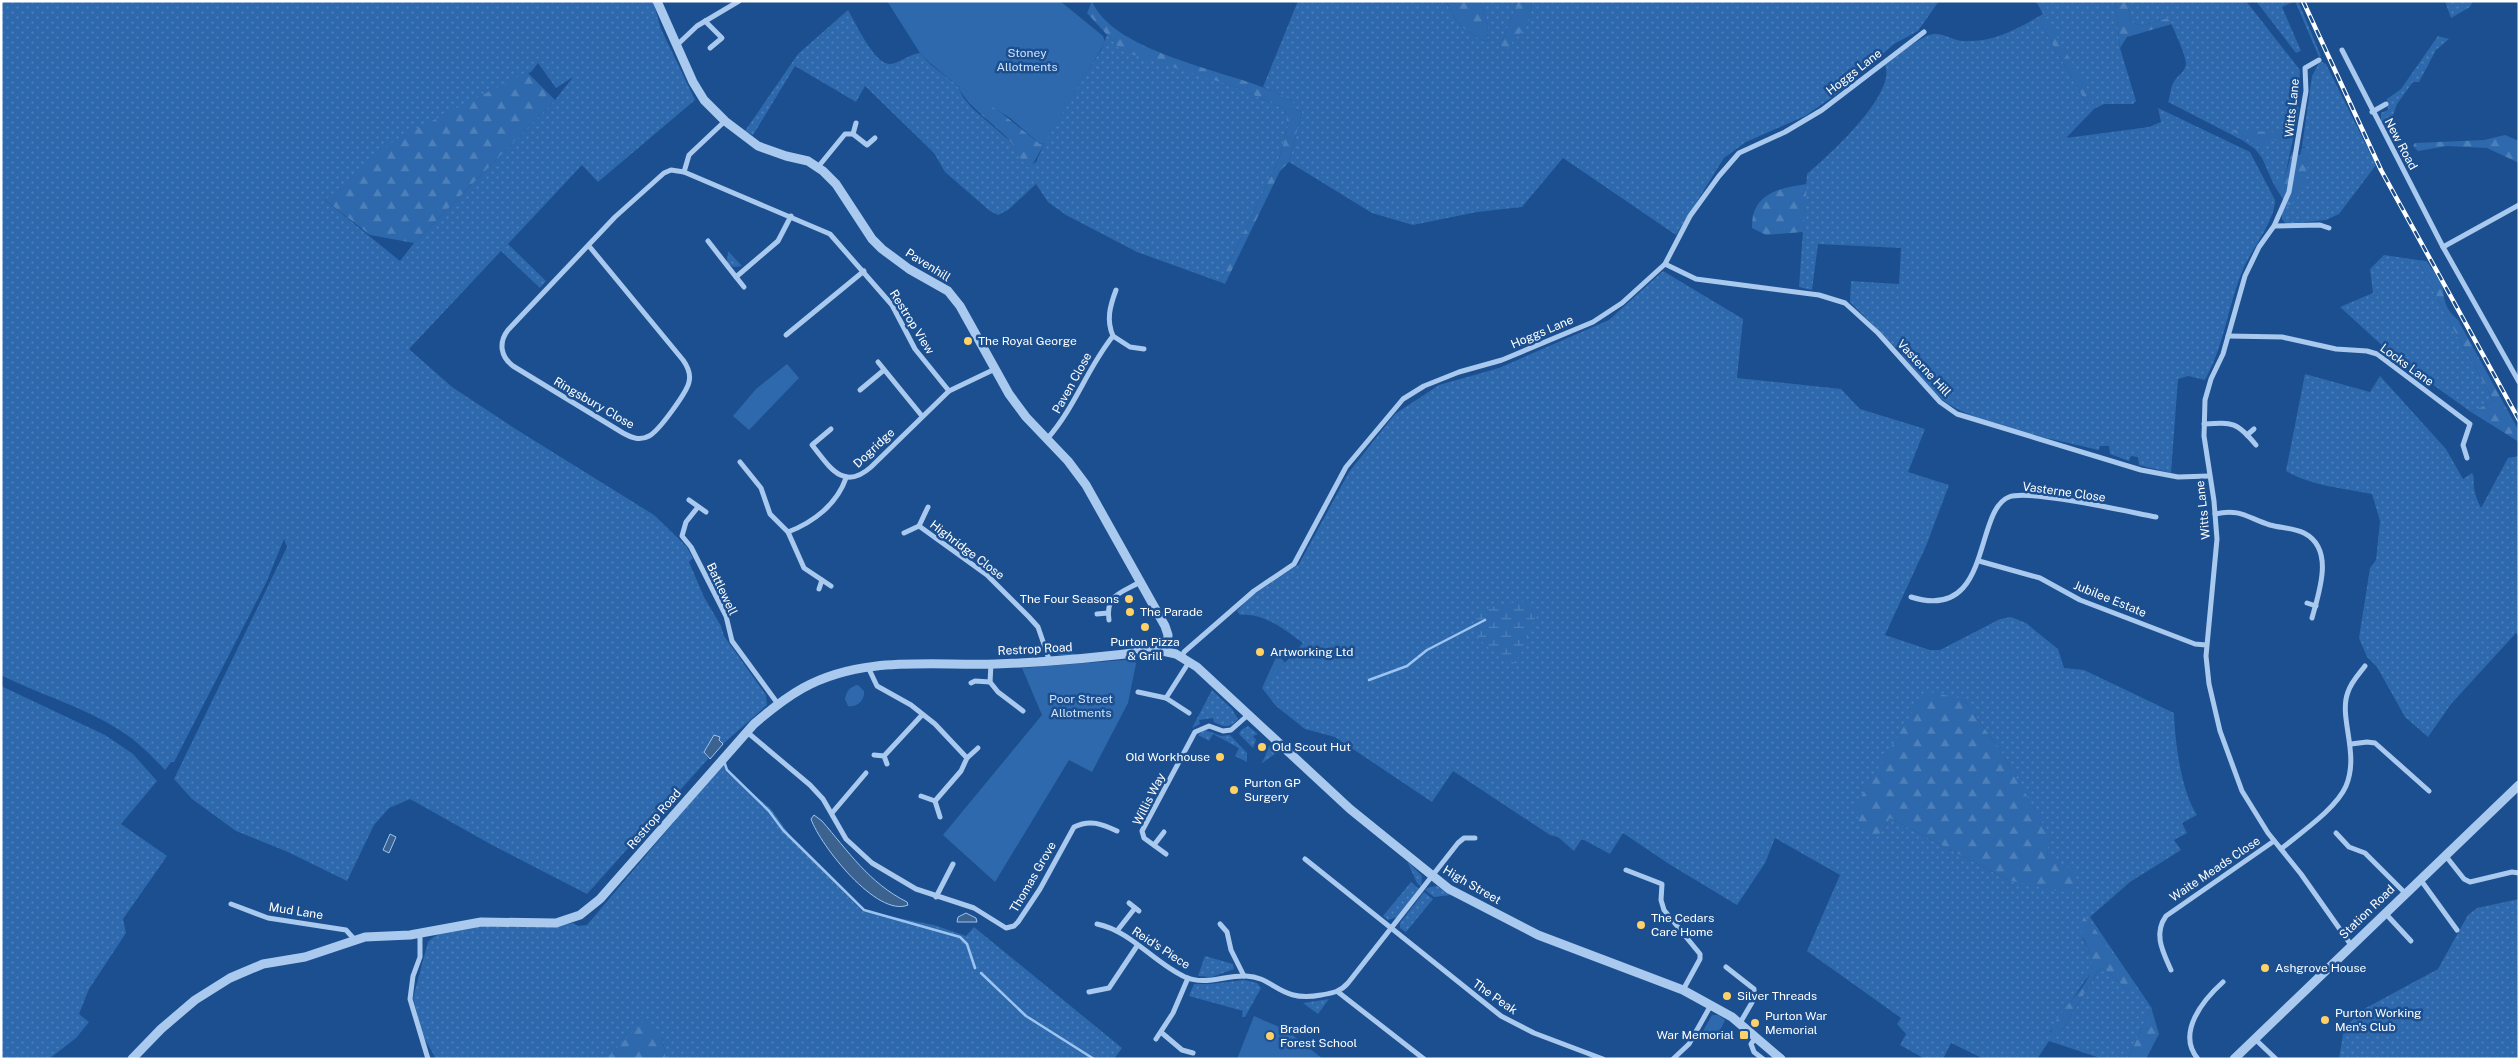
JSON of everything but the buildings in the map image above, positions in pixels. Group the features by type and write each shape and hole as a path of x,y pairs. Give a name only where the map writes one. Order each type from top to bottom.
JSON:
{"street":[{"name":"Pavenhill","path":"657,1 698,91 725,121 760,148 808,160 818,167 836,184 872,239 882,249 954,297 966,314 1017,406 1047,438 1086,485 1167,631 1167,651"},
{"path":"677,46 705,21 739,1"},
{"path":"705,21 722,38 710,48"},
{"name":"Hoggs Lane","path":"1166,698 1185,659 1184,652 1245,598 1294,564 1346,467 1403,399 1424,386 1459,372 1502,360 1593,322 1622,303 1665,264 1690,216 1719,176 1739,153 1785,132 1822,110 1924,32"},
{"name":"New Road","path":"2342,50 2372,112 2443,247 2519,382"},
{"name":"Witts Lane","path":"2319,60 2305,68 2306,92 2293,179 2274,226 2259,246 2245,276 2220,362 2206,393 2204,424 2215,514 2216,556 2206,645 2208,684 2228,758 2242,791 2274,841 2304,877 2351,945"},
{"path":"2372,112 2386,104"},
{"path":"684,172 689,155 725,121"},
{"path":"852,134 856,124"},
{"path":"818,167 840,137 845,134 852,134 867,145 875,138"},
{"name":"Ringsbury Close","path":"589,246 683,360 689,371 689,382 681,398 655,431 644,438 635,438 623,434 519,370 508,362 504,355 502,344 506,334 627,205 660,175 670,170 684,172"},
{"name":"Restrop View","path":"684,172 830,234 892,305 915,350 949,391"},
{"path":"2443,247 2519,205"},
{"path":"736,277 778,241 791,216"},
{"path":"2274,226 2320,225 2329,228"},
{"path":"708,241 744,287"},
{"name":"Vasterne Hill","path":"1665,264 1696,279 1838,300 1866,322 1940,402 1957,414 2018,434 2123,462 2141,470 2178,477 2209,476"},
{"path":"786,335 864,271"},
{"path":"1116,290 1109,310 1113,336 1130,347 1144,350"},
{"name":"Paven Close","path":"1047,438 1064,420 1093,364 1113,336"},
{"name":"Locks Lane","path":"2228,336 2282,337 2336,349 2367,351 2377,354 2470,424 2463,445 2468,458"},
{"path":"878,362 922,416"},
{"path":"949,391 995,369"},
{"path":"860,390 884,370"},
{"name":"Dogridge","path":"831,429 812,445 832,470 846,478 857,477 866,472 949,391"},
{"path":"2204,424 2234,424 2256,445"},
{"path":"2247,435 2254,429"},
{"path":"740,462 743,470 761,488 768,511 788,532 804,568 831,586"},
{"path":"788,532 822,512 841,490 846,478"},
{"name":"Vasterne Close","path":"1911,597 1935,600 1954,594 1969,580 1979,561 1998,506 2006,498 2015,495 2043,497 2156,517"},
{"path":"689,500 706,512"},
{"name":"Battlewell","path":"698,506 686,522 682,536 691,547 726,616 732,641 778,704"},
{"name":"Highridge Close","path":"904,533 919,526 928,507"},
{"path":"2215,514 2232,511 2241,513 2271,525 2299,531 2312,539 2319,549 2322,562 2316,606 2312,618"},
{"name":"Highridge Close","path":"919,526 987,575 1029,617 1038,627 1050,662"},
{"name":"Jubilee Estate","path":"1979,561 2040,578 2080,600 2195,644 2206,645"},
{"path":"819,589 822,580"},
{"path":"1109,620 1108,605 1111,599 1140,582"},
{"path":"2306,603 2316,606"},
{"path":"1097,614 1108,613"},
{"name":"High Street","path":"1167,651 1185,659 1350,809 1449,889 1530,932 1683,990 1740,1023 1781,1059"},
{"name":"Restrop Road","path":"132,1059 161,1029 201,996 249,969 263,964 305,957 355,940 420,934 481,922 556,923 580,915 600,899 747,732 778,704 813,683 868,667 901,663 992,664 1050,662 1167,651"},
{"path":"990,682 992,664"},
{"path":"2281,849 2316,820 2344,790 2352,762 2346,697 2351,685 2365,666"},
{"path":"868,667 870,676 877,686 906,702 939,728 967,758"},
{"path":"971,683 975,680 990,682 998,692 1023,711"},
{"path":"1138,692 1166,698 1190,713"},
{"path":"884,756 922,715"},
{"name":"Willis Way","path":"1166,854 1144,838 1142,831 1195,732 1209,726 1223,731 1232,730 1248,715"},
{"name":"Thomas Grove","path":"747,732 810,785 832,813 846,838 872,863 908,885 974,908 1006,928 1014,926 1040,889 1074,827 1083,823 1097,822 1118,831"},
{"path":"2351,744 2375,743 2429,791"},
{"path":"935,801 961,771 967,758 978,748"},
{"path":"874,754 884,756"},
{"path":"884,756 887,764"},
{"path":"832,813 866,773"},
{"name":"Station Road","path":"2234,1059 2519,785"},
{"path":"921,796 935,801"},
{"path":"935,801 940,817"},
{"path":"1424,1059 1338,992 1464,838 1465,830"},
{"path":"1154,845 1164,832"},
{"path":"2336,832 2349,847 2365,853 2405,893"},
{"path":"1464,838 1475,838"},
{"name":"Waite Meads Close","path":"2171,970 2160,939 2160,928 2166,916 2274,841"},
{"path":"2445,855 2468,882 2479,882 2512,872 2519,874"},
{"path":"1305,859 1391,928"},
{"path":"936,896 953,864"},
{"path":"1626,870 1662,884 1661,900 1664,910 1698,949 1700,959 1683,990"},
{"path":"2420,879 2457,930"},
{"path":"1117,931 1137,909 1129,903"},
{"name":"Mud Lane","path":"231,904 268,918 346,930 355,940"},
{"path":"2384,913 2411,942"},
{"name":"Reid's Piece","path":"1097,924 1117,931 1166,966 1188,978 1206,981 1251,976 1292,997 1308,998 1338,992"},
{"path":"1220,924 1227,932 1231,950 1244,976"},
{"name":"The Peak","path":"1391,928 1502,1016 1534,1033 1603,1059"},
{"path":"420,934 420,957 410,999 428,1059"},
{"path":"1089,992 1109,988 1137,946"},
{"path":"1726,967 1754,989 1754,999 1740,1023"},
{"path":"1156,1039 1162,1033 1173,1014 1188,978"},
{"path":"2198,1059 2190,1045 2193,1025 2203,1003 2223,982"},
{"path":"1673,1059 1689,1044 1711,1005"},
{"path":"1162,1033 1182,1050 1193,1053"},
{"path":"1756,1037 1751,1044 1752,1049 1763,1059"},
{"path":"2255,1039 2276,1059"}],"green space":[{"path":"1,1 653,1 661,29 695,100 598,182 582,165 508,244 546,281 540,288 501,251 409,349 452,387 654,515 686,546 693,558 689,562 704,597 721,626 724,636 766,695 767,705 723,744 714,735 704,752 708,759 587,894 492,845 410,799 389,808 374,825 347,881 288,852 236,831 192,799 174,779 287,547 284,539 266,583 174,762 171,762 165,770 150,754 121,731 93,715 1,675","holes":["538,63 556,88 573,77 555,100 414,243 400,261 325,200 532,71"]},
{"name":"Stoney Allotments","path":"887,1 1060,1 1103,36 1105,42 1045,143 1040,144 1010,118 957,85 930,63 920,53"},
{"path":"1092,1 1103,18 1120,32 1142,45 1193,65 1270,90 1293,101 1293,109 1302,112 1289,162 1280,171 1225,284 1220,282 1279,159 1288,127 1285,109 1233,86 1128,53 1118,47 1087,13"},
{"path":"1298,1 1446,1 1457,22 1466,31 1487,42 1488,28 1481,1 1518,1 1500,48 1529,23 1532,1 1939,1 1918,31 1894,44 1838,93 1805,116 1746,142 1724,158 1676,235 1563,158 1522,207 1477,212 1413,225 1372,213 1289,162 1302,112 1293,109 1293,101 1263,87"},
{"path":"1446,1 1481,1 1488,28 1487,42 1466,31 1457,22"},
{"path":"1518,1 1532,1 1529,23 1505,51 1500,48"},
{"path":"2036,1 2115,1 2120,48 2136,101 2133,104 2104,104 2094,109 2066,138 2149,127 2161,122 2158,108 2250,152 2275,200 2268,225 2244,267 2222,338 2205,380 2188,376 2178,379 2171,473 2139,465 2138,457 2131,456 2129,461 2110,454 2109,446 2100,446 2099,450 2018,431 1975,417 1943,400 1902,355 1904,349 1901,346 1895,347 1850,302 1851,281 1899,284 1901,248 1818,244 1812,290 1799,287 1807,174 1844,139 1871,107 1881,92 1886,77 1885,65 1916,42 1929,35 1938,34 1964,41 1986,39 2005,34 2043,14","holes":["2040,23 2091,104 2087,104"]},
{"path":"2115,1 2127,1 2131,22 2141,26 2168,18 2172,24 2127,37 2120,48"},
{"path":"2127,1 2246,1 2300,70 2298,115 2284,181 2274,185 2262,158 2255,149 2242,140 2168,102 2173,82 2183,71 2186,64 2179,41 2168,18 2141,26 2131,22"},
{"path":"2256,1 2295,1 2282,7 2301,51 2296,53"},
{"path":"2295,1 2298,1 2321,56 2319,57"},
{"path":"2445,1 2473,1 2470,7 2451,18"},
{"path":"848,10 866,42 879,58 885,63 891,64 920,53 930,64 957,85 963,97 972,108 1011,142 1028,167 1036,162 1049,133 1102,48 1107,35 1118,47 1233,86 1285,109 1288,127 1279,159 1220,282 1137,252 1066,215 1048,202 1036,184 1008,210 998,215 990,211 945,172 934,153 865,86 856,102 795,66 753,135 745,131 798,54"},
{"path":"2045,17 2093,98 2091,104 2087,104 2040,23"},
{"path":"2438,36 2449,39 2436,50 2419,82 2413,82 2397,104 2391,121 2384,126 2381,121 2381,113 2388,110 2387,99 2401,89"},
{"path":"2320,61 2326,64 2376,165 2339,214 2326,220 2286,224 2282,219 2282,214 2305,147 2302,147 2312,76"},
{"path":"527,72 555,100 414,243 370,235 325,200 395,140"},
{"path":"957,85 994,107 1040,144 1045,143 1031,167 1024,163 1013,144 974,108"},
{"path":"2232,130 2292,134 2292,140 2273,140 2261,146 2247,141"},
{"path":"2505,135 2519,141 2519,163 2487,148 2447,146 2418,151 2413,146 2415,143 2484,140"},
{"path":"2302,147 2310,151 2306,173 2299,194 2290,205 2286,204 2274,185 2284,180 2292,152 2300,155"},
{"path":"1807,184 1803,232 1766,235 1752,228 1756,207 1761,200 1777,191"},
{"path":"728,251 742,266 734,267 727,263"},
{"path":"2384,255 2418,260 2449,321 2494,401 2471,412 2397,359 2340,307 2373,293 2370,269"},
{"path":"2418,260 2427,261 2441,282 2447,306 2458,320 2519,431 2519,442 2471,412 2494,401 2449,321"},
{"path":"1663,271 1743,319 1737,378 1841,389 1860,409 1925,429 1908,472 1949,485 1926,546 1885,635 1930,650 1940,650 2000,619 2011,617 2026,623 2058,649 2064,668 2084,670 2174,713 2177,752 2183,780 2191,805 2197,815 2182,823 2187,833 2174,840 2181,850 2130,882 2090,917 2151,1007 2128,1059 2103,1059 2049,1041 2037,1059 1984,1059 1951,1043 1943,1059 1925,1059 1900,1045 1906,1034 1897,1024 1901,1018 1807,951 1840,875 1775,838 1765,863 1737,905 1669,864 1623,833 1610,854 1584,840 1581,840 1574,851 1558,837 1550,835 1453,771 1432,802 1335,737 1305,729 1276,706 1262,688 1303,643 1265,619 1257,616 1240,615 1237,611 1250,597 1299,564 1349,472 1395,414 1439,385 1499,368 1609,320","holes":["1963,699 1999,748 2048,834 2047,856 2008,880 1890,818 1876,837","2082,937 2129,991 2103,968 2098,971 2061,1032 2050,1032 2091,972 2093,959"]},
{"path":"787,364 799,378 749,430 733,416 756,389"},
{"path":"2305,374 2370,392 2380,376 2446,449 2463,479 2472,473 2475,493 2481,508 2508,458 2519,456 2519,636 2516,633 2451,704 2428,737 2405,717 2377,667 2367,657 2359,638 2370,568 2376,560 2380,521 2372,494 2317,483 2286,471"},
{"path":"1523,602 1538,611 1516,664 1494,652 1482,642 1475,629 1473,620 1490,608 1502,604"},
{"path":"1050,644 1077,655 1059,655"},
{"path":"1277,655 1286,663 1262,688"},
{"name":"Poor Street Allotments","path":"1137,659 1128,703 1092,772 1069,760 995,882 943,835 1042,715 1022,668"},
{"path":"858,685 864,691 862,700 857,705 848,706 845,699 846,694 851,688"},
{"path":"1,686 105,735 133,754 157,781 121,824 167,856 123,919 126,933 89,989 79,1014 89,1022 76,1038 49,1059 1,1059"},
{"path":"1212,690 1232,709 1238,719 1227,726 1214,722 1213,718 1199,720 1200,724 1192,728"},
{"path":"1925,691 1963,699 1999,748 2049,834 2047,856 2075,871 2072,894 2008,880 1890,818 1877,837 1860,830 1856,805"},
{"path":"1248,726 1258,734 1253,736 1256,740 1253,748 1239,734 1241,730"},
{"path":"1205,730 1221,736 1230,735 1247,753 1247,762 1235,756 1239,748 1213,734 1209,741 1198,735"},
{"path":"1270,745 1276,750 1275,754 1262,763"},
{"path":"725,762 726,772 771,809 797,845 862,911 934,925 966,936 974,927 1122,1048 1114,1059 666,1059 662,1037 607,1057 616,1059 436,1059 423,1036 413,998 428,942 438,934 486,925 553,926 573,923 578,926 587,925"},
{"path":"1407,861 1422,876 1421,887 1417,883"},
{"path":"1411,882 1419,889 1397,917 1388,920 1383,916"},
{"path":"1437,886 1451,895 1434,897 1425,890"},
{"path":"1424,892 1433,899 1406,932 1400,928 1400,923"},
{"path":"2519,899 2519,1059 2339,1059 2344,1028 2364,1009 2438,969 2468,915 2477,908"},
{"path":"2085,916 2135,984 2129,991 2103,968 2098,971 2061,1032 2055,1037 2050,1036 2063,1010 2082,987 2091,970 2091,956 2081,929"},
{"path":"1205,956 1233,964 1234,969 1212,977 1198,976"},
{"path":"1244,980 1257,983 1261,988 1245,1017 1242,1017 1243,1011 1189,996 1194,984"},
{"path":"1329,999 1318,1014 1303,1003"},
{"path":"2151,1007 2159,1034 2146,1059 2128,1059"},
{"path":"1712,1015 1718,1015 1725,1020 1716,1039 1703,1031"},
{"name":"Bradon Forest School","path":"1254,1016 1286,1030 1323,1059 1237,1059"},
{"path":"646,1018 662,1037 666,1059 607,1058"}],"shaded area":[{"path":"714,735 720,737 719,740 723,744 710,759 704,752"},
{"path":"814,815 822,821 870,876 881,886 907,902 908,905 895,906 881,901 851,877 816,831 811,819"},
{"path":"390,834 396,837 389,853 383,850"},
{"path":"966,913 976,918 977,922 957,922 958,917"}],"waterway":[{"path":"1369,680 1407,666 1427,650 1485,620"},
{"path":"724,761 727,770 769,811 783,830 864,910 960,937 967,944 975,968"},
{"path":"981,973 1026,1016 1094,1059"}],"railway":[{"path":"2303,1 2381,170 2519,420"}],"place":[{"name":"The Royal George","path":"968,341"},
{"name":"The Four Seasons","path":"1129,599"},
{"name":"The Parade","path":"1130,612"},
{"name":"Purton Pizza & Grill","path":"1145,627"},
{"name":"Artworking Ltd","path":"1260,652"},
{"name":"Old Scout Hut","path":"1262,747"},
{"name":"Old Workhouse","path":"1220,757"},
{"name":"Purton GP Surgery","path":"1234,790"},
{"name":"The Cedars Care Home","path":"1641,925"},
{"name":"Ashgrove House","path":"2265,968"},
{"name":"Silver Threads","path":"1727,996"},
{"name":"Purton Working Men's Club","path":"2325,1020"},
{"name":"Purton War Memorial","path":"1755,1023"},
{"name":"War Memorial","path":"1744,1035"},
{"name":"Bradon Forest School","path":"1270,1036"}]}
